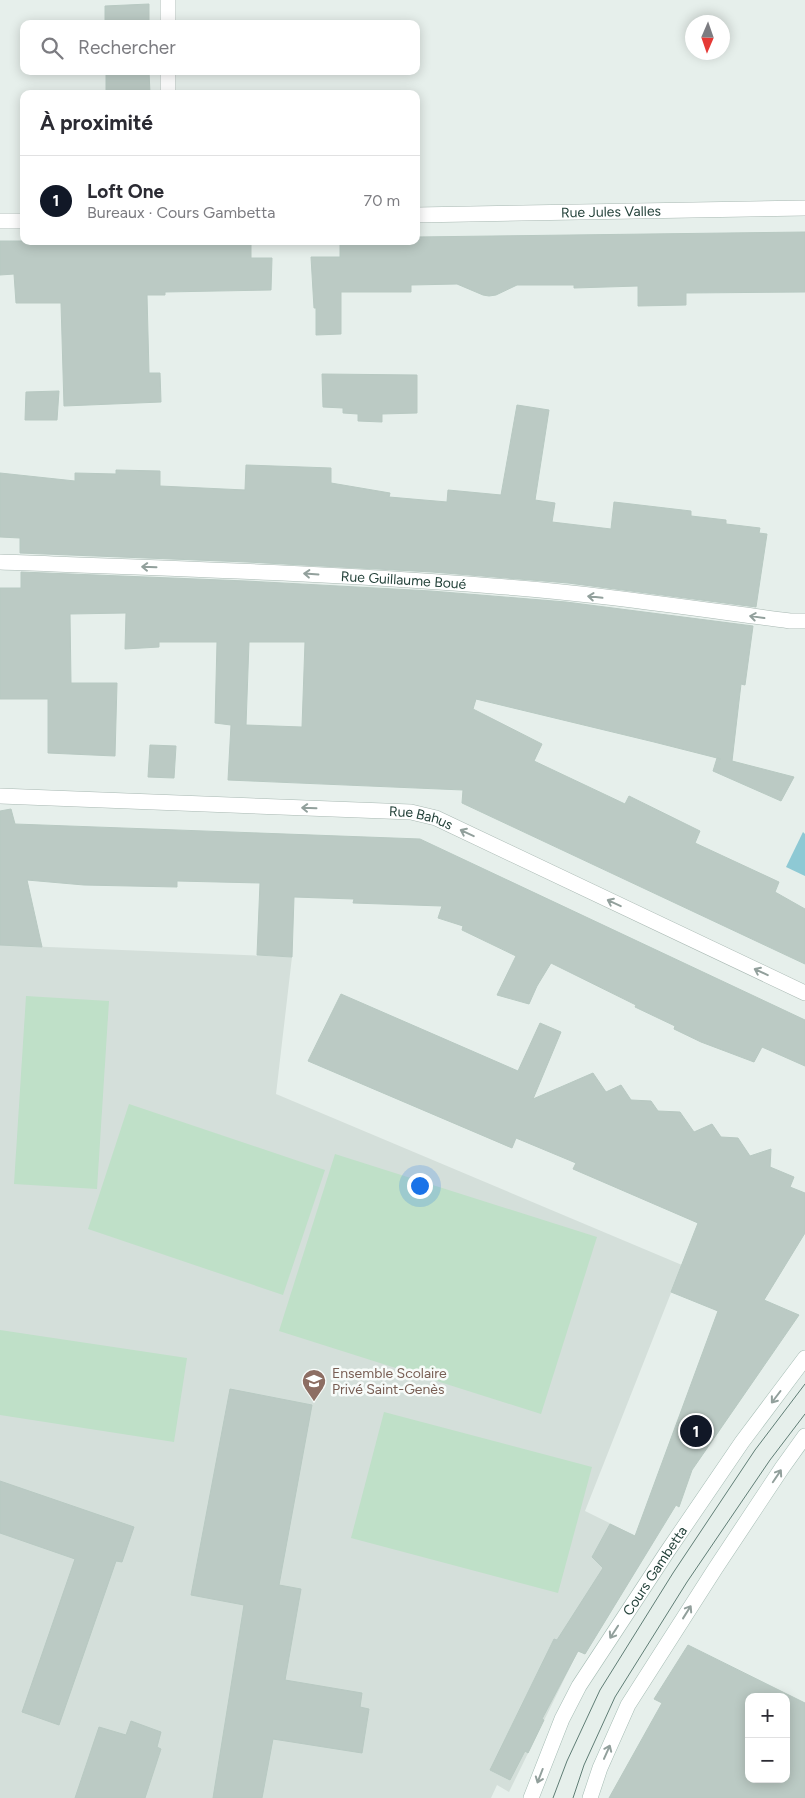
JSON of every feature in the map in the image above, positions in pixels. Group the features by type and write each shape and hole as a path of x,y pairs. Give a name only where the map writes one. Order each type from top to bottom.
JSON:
{"street":[{"path":"168,0 168,20"},
{"path":"168,75 168,90"},
{"name":"Rue Jules Valles","path":"420,215 805,208"},
{"path":"0,221 20,221"},
{"name":"Rue Guillaume Boué","path":"0,562 277,572 495,586 669,605 790,621 805,621"},
{"name":"Rue Bahus","path":"0,796 411,812 436,818 805,993"},
{"name":"Cours Gambetta","path":"532,1798 562,1719 579,1686 742,1442 805,1358"},
{"path":"590,1798 600,1768 628,1705 720,1561 805,1436"}],"shaded area":[{"name":"Ensemble Scolaire Privé Saint-Genès","path":"0,945 292,957 276,1094 682,1265 585,1511 652,1544 585,1654 578,1651 509,1792 497,1785 491,1798 0,1798"}],"green space":[{"path":"26,996 109,1001 97,1189 14,1184"},
{"path":"129,1104 325,1170 283,1295 88,1229"},
{"path":"335,1154 597,1237 541,1414 279,1331"},
{"path":"0,1330 187,1358 174,1442 0,1415"},
{"path":"384,1412 592,1467 558,1593 351,1538"}],"water":[{"path":"803,832 805,834 805,876 786,867"}],"building":[{"path":"149,4 149,20 105,20 105,6"},
{"path":"106,75 149,75 150,90 106,90"},
{"path":"805,232 805,292 686,293 686,305 638,306 638,286 574,288 574,285 517,285 496,295 489,296 457,284 411,285 411,292 341,292 341,334 316,335 316,308 314,308 311,257 340,257 340,245 420,245 420,237"},
{"path":"0,241 20,241 20,245 251,245 251,258 272,258 271,290 165,292 165,295 147,295 149,373 160,373 161,402 64,406 61,303 16,303 14,274 0,275"},
{"path":"322,374 417,375 417,413 382,414 382,422 358,421 358,414 343,413 343,408 323,407"},
{"path":"59,391 57,420 25,420 26,392"},
{"path":"517,405 549,410 535,500 555,503 552,522 611,529 614,502 691,511 691,516 726,520 726,524 760,528 759,533 767,534 756,607 568,583 432,572 20,553 20,538 0,537 0,473 75,481 75,473 116,474 116,470 160,471 160,486 245,490 246,465 331,468 331,483 390,493 389,497 447,502 448,490 501,495"},
{"path":"21,572 246,581 431,591 566,602 753,626 745,685 741,684 732,761 794,777 781,801 713,771 717,758 721,759 654,742 476,699 473,709 542,744 534,761 625,804 629,796 700,831 695,843 779,882 775,892 805,909 805,964 462,803 463,790 228,780 231,725 215,723 217,642 159,642 159,647 125,649 126,613 70,614 71,683 117,683 115,756 48,753 48,699 0,699 0,588 21,588","holes":["249,642 305,642 302,727 246,725"]},
{"path":"150,745 176,746 174,778 148,777"},
{"path":"11,809 15,824 420,839 805,1020 805,1066 762,1047 754,1062 701,1042 674,1029 675,1026 635,1007 636,1005 551,963 529,1004 497,995 516,956 462,930 463,926 438,918 442,906 353,903 354,899 294,897 292,957 257,955 260,883 177,881 177,887 84,885 27,880 42,947 0,945 0,811"},
{"path":"341,994 518,1071 540,1023 561,1032 533,1099 593,1073 606,1092 621,1085 631,1100 651,1101 658,1111 680,1112 694,1132 712,1124 721,1137 738,1138 750,1156 771,1149 770,1167 794,1177 790,1187 805,1193 805,1233 764,1300 799,1315 692,1470 679,1507 676,1505 585,1654 578,1651 542,1719 544,1720 528,1753 525,1751 510,1780 490,1770 554,1639 557,1640 603,1568 592,1557 610,1524 635,1536 718,1311 671,1292 698,1223 573,1169 576,1163 516,1138 512,1148 308,1061"},
{"path":"230,1389 312,1405 279,1585 301,1589 285,1680 362,1693 360,1707 369,1709 362,1753 273,1739 262,1798 213,1798 244,1605 191,1595"},
{"path":"0,1481 134,1527 122,1562 116,1561 59,1725 22,1712 75,1559 0,1533"},
{"path":"688,1645 785,1693 745,1693 745,1783 790,1783 790,1696 805,1703 805,1798 609,1798 662,1703 654,1699"},
{"path":"131,1721 161,1732 157,1747 161,1749 145,1798 75,1798 99,1727 126,1735"}],"tram line":[{"path":"553,1798 567,1761 600,1690 673,1573 755,1450 805,1384"},
{"path":"573,1798 584,1765 615,1697 687,1582 770,1460 805,1414"}],"place":[{"name":"Ensemble Scolaire Privé Saint-Genès","path":"314,1402"},
{"name":"Loft One","path":"696,1431"}]}
